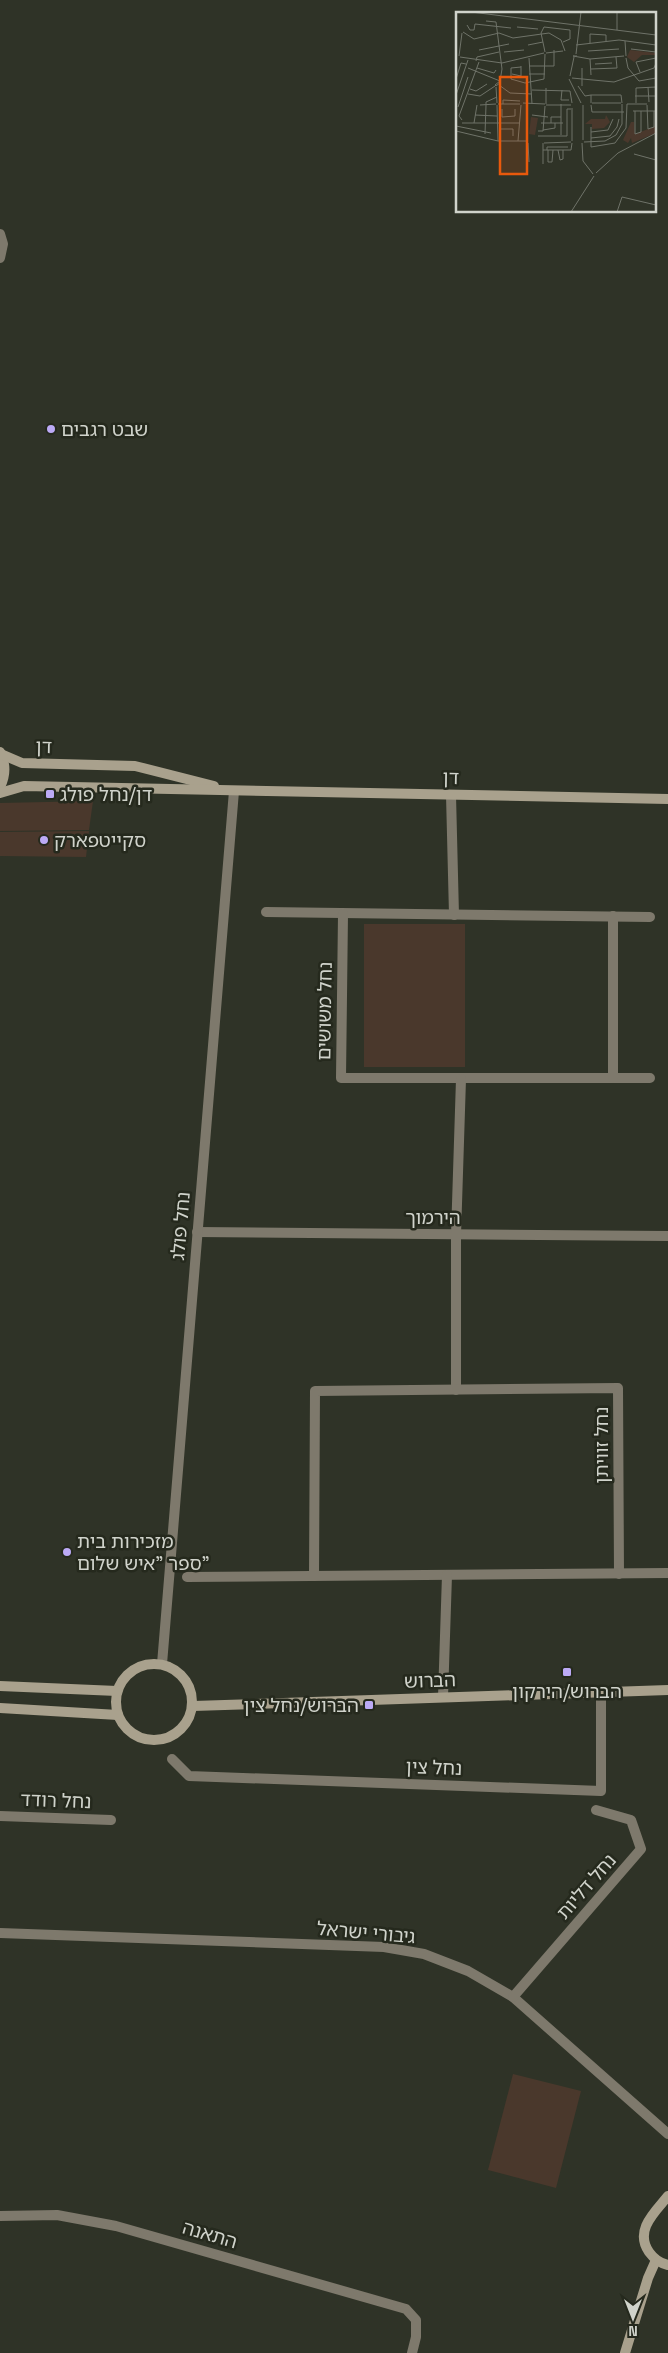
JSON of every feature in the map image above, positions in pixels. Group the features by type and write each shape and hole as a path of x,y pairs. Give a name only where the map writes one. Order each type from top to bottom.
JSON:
{"street":[{"path":"0,234 3,244 0,258"},
{"path":"0,787 5,776 5,765 1,753"},
{"name":"דן","path":"1,753 22,763 135,766 234,791"},
{"name":"דן","path":"0,793 24,786 668,799"},
{"name":"נחל פולג","path":"162,1664 234,791"},
{"path":"451,795 454,915"},
{"path":"266,912 650,917"},
{"name":"נחל משושים","path":"343,914 341,1078 650,1078"},
{"path":"613,916 613,1078"},
{"path":"456,1390 456,1234 461,1079"},
{"name":"הירמוך","path":"197,1232 668,1236"},
{"name":"נחל זוויתן","path":"314,1576 315,1391 618,1388 619,1574"},
{"path":"187,1577 668,1572"},
{"path":"443,1697 447,1575"},
{"path":"150,1664 162,1664 176,1670 188,1682 193,1698 193,1706 189,1718 182,1729 171,1737 159,1740 146,1740 134,1735 124,1726 118,1715 115,1703 117,1691 122,1681 134,1669 150,1664"},
{"path":"0,1686 117,1691"},
{"name":"הברוש","path":"193,1706 668,1690"},
{"name":"נחל צין","path":"172,1759 189,1776 601,1791 601,1692"},
{"path":"0,1708 118,1715"},
{"name":"נחל דליות","path":"513,1998 641,1849 631,1820 596,1810"},
{"name":"נחל רודד","path":"0,1816 111,1820"},
{"name":"גיבורי ישראל","path":"0,1933 384,1947 424,1954 468,1971 513,1998 668,2134"},
{"path":"668,2196 647,2221 643,2231 646,2248 656,2260 668,2265"},
{"name":"התאנה","path":"0,2216 57,2215 116,2226 406,2309 416,2320 416,2337 412,2353"},
{"path":"625,2353 648,2278 656,2260"}],"shaded area":[{"path":"93,801 89,830 0,831 0,803"},
{"name":"סקייטפארק","path":"89,831 86,857 0,856 0,832"},
{"path":"364,924 465,924 465,1067 364,1067"},
{"path":"513,2074 581,2091 556,2188 488,2170"}],"place":[{"name":"שבט רגבים","path":"51,429"},
{"name":"דן/נחל פולג","path":"50,794"},
{"name":"סקייטפארק","path":"44,840"},
{"name":"מזכירות בית ספר \"איש שלום\"","path":"67,1552"},
{"name":"הברוש/הירקון","path":"567,1672"},
{"name":"הברוש/נחל צין","path":"369,1705"}]}
